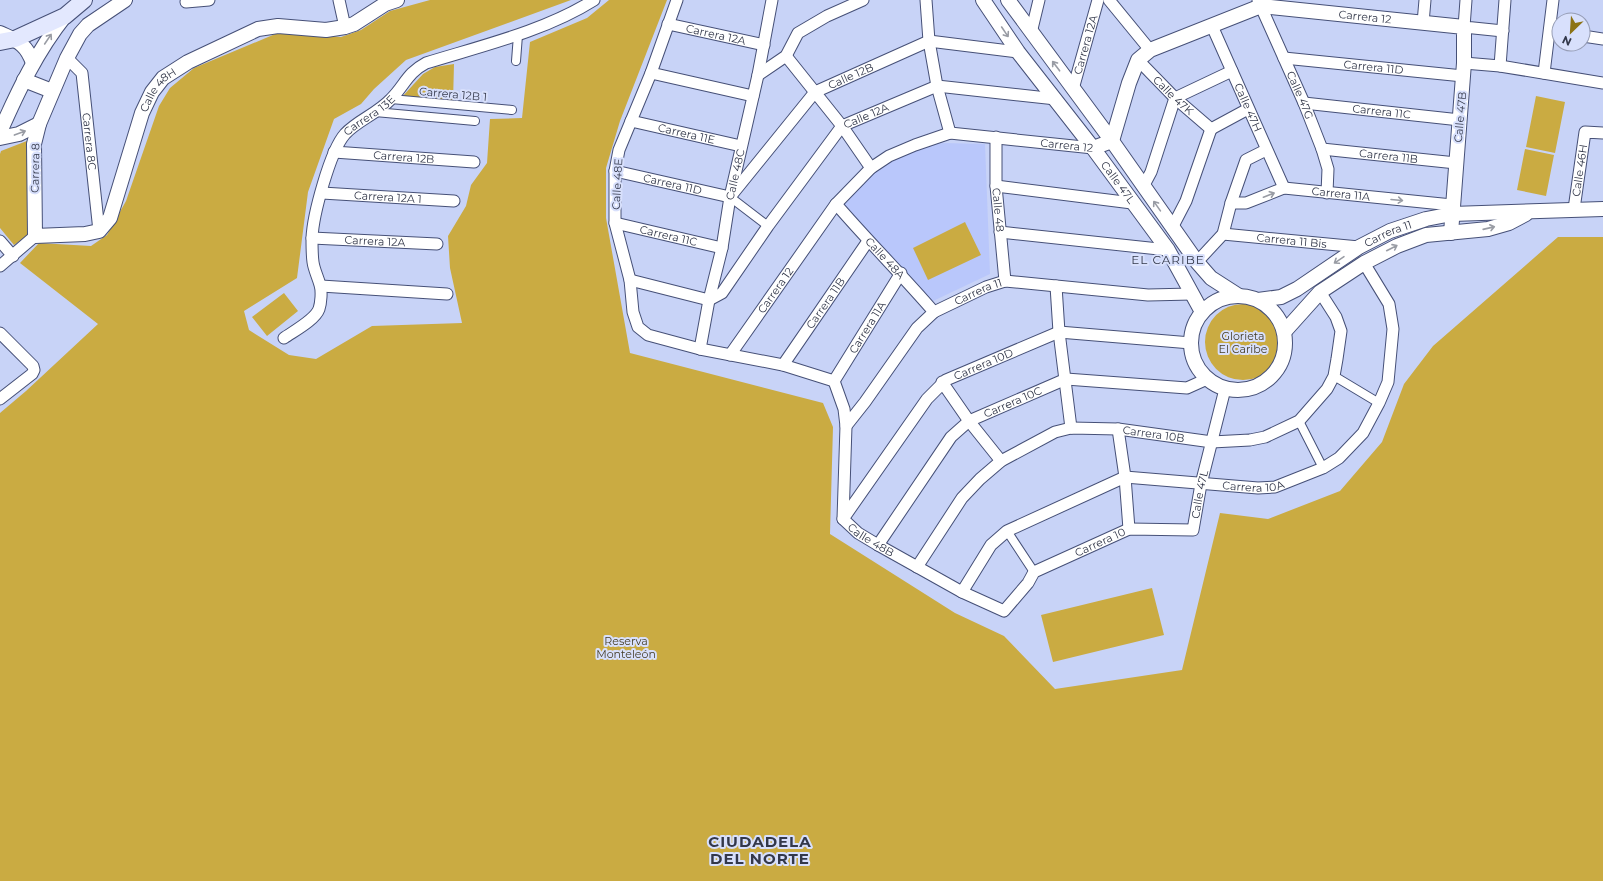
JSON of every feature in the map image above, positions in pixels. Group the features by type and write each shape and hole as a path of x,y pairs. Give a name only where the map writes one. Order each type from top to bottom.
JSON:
{"main road":[{"path":"5,38 65,16 84,0"}],"street":[{"name":"Carrera 8","path":"36,236 34,144 39,124 67,58 80,34 88,25 125,0"},
{"path":"186,2 209,0"},
{"path":"339,0 345,27"},
{"name":"Carrera 13E","path":"284,338 316,315 319,308 321,286 313,261 312,238 315,218 334,152 344,135 353,126 375,112 391,99 408,75 426,63 518,35 579,9 594,0"},
{"name":"Calle 48E","path":"676,0 651,73 619,150 616,171 615,223 630,280 633,312 638,327 648,335 700,349"},
{"name":"Calle 48C","path":"700,349 709,300 722,248 730,197 758,75 772,0"},
{"path":"758,75 786,56 798,33 827,16 863,0"},
{"path":"926,0 929,41 937,86 950,133"},
{"name":"Calle 47L","path":"983,0 1018,52 1056,99 1168,250 1202,312"},
{"name":"Calle 47L","path":"1008,0 1112,141 1196,262 1211,278 1238,296"},
{"path":"1031,33 1039,0"},
{"name":"Carrera 12A","path":"1072,88 1098,0"},
{"path":"1109,0 1150,50"},
{"path":"1422,24 1425,0"},
{"name":"Calle 47B","path":"1451,233 1460,120 1466,0"},
{"path":"1500,66 1505,0"},
{"path":"1553,0 1553,12"},
{"name":"Calle 48H","path":"99,231 110,218 142,113 152,92 163,78 188,62 258,29 278,26 326,30 345,27 354,24 389,1"},
{"name":"Carrera 12","path":"730,355 836,204 870,168 889,156 915,145 950,133 1093,148 1112,141 1129,83 1138,60 1150,50 1212,26 1260,3 1422,24 1503,31"},
{"name":"Calle 47G","path":"1260,3 1304,103 1322,149 1328,169 1328,193"},
{"path":"0,132 14,99 33,63 48,38 65,16"},
{"name":"Carrera 12A","path":"668,24 764,45"},
{"name":"Calle 47H","path":"1212,26 1284,188"},
{"path":"516,61 518,35"},
{"path":"1591,37 1603,39"},
{"path":"5,38 26,49 33,63"},
{"path":"929,41 1018,52"},
{"name":"Calle 12B","path":"730,197 815,92 929,41"},
{"path":"1544,73 1551,44"},
{"path":"786,56 842,126 870,168"},
{"name":"Carrera 8C","path":"67,58 82,73 99,231"},
{"name":"Carrera 11D","path":"1284,58 1463,70"},
{"name":"Calle 47K","path":"1138,60 1175,98 1212,129"},
{"path":"1463,70 1500,66 1603,83"},
{"path":"1143,187 1151,172 1175,98 1232,71"},
{"path":"651,73 753,96"},
{"path":"24,80 52,91"},
{"name":"Calle 12A","path":"709,300 722,293 768,226 842,126 937,86 1056,99"},
{"path":"0,109 14,99"},
{"name":"Carrera 12B 1","path":"391,99 512,110"},
{"name":"Carrera 11C","path":"1304,103 1460,120"},
{"path":"1172,228 1186,201 1212,129 1248,109"},
{"path":"375,112 475,121"},
{"name":"Carrera 11E","path":"631,121 741,146"},
{"path":"0,138 19,134 39,124"},
{"name":"Calle 46H","path":"1574,209 1585,132 1603,133"},
{"name":"Calle 48","path":"996,137 996,186 1005,281"},
{"name":"Carrera 11B","path":"1322,149 1456,163"},
{"path":"1196,262 1223,234 1231,203 1246,160 1266,150"},
{"name":"Carrera 12B","path":"334,152 474,162"},
{"name":"Carrera 11D","path":"616,171 730,197"},
{"path":"996,186 1132,203"},
{"name":"Carrera 11A","path":"1231,203 1246,203 1284,188 1452,210"},
{"name":"Carrera 12A 1","path":"322,193 454,201"},
{"path":"730,197 768,226"},
{"name":"Calle 48A","path":"836,204 934,312"},
{"name":"Carrera 11","path":"1258,300 1281,297 1297,289 1359,247 1390,231 1452,210 1532,212 1574,209 1603,209"},
{"name":"Carrera 11","path":"1285,331 1320,292 1364,263 1397,246 1426,235 1488,229 1509,223 1532,212"},
{"name":"Carrera 11C","path":"615,223 722,248"},
{"path":"0,266 36,236 85,234 99,231"},
{"path":"1000,232 1168,250"},
{"name":"Carrera 11 Bis","path":"1223,234 1359,247"},
{"name":"Carrera 12A","path":"312,238 437,244"},
{"path":"0,241 12,256"},
{"name":"Carrera 11B","path":"783,365 868,241"},
{"name":"Carrera 10A","path":"1125,477 1258,488 1275,486 1323,468 1339,458 1363,433 1388,382 1393,329 1389,304 1364,263"},
{"name":"Carrera 11A","path":"834,381 901,274"},
{"path":"630,280 709,300"},
{"name":"Carrera 11","path":"846,426 865,402 917,328 934,312 986,287 1005,281 1148,295 1192,294"},
{"path":"321,286 447,294"},
{"path":"1056,286 1059,332 1071,428"},
{"name":"Carrera 10B","path":"917,567 962,498 980,479 1001,461 1055,432 1071,428 1118,429 1212,442 1250,440 1265,437 1299,421 1327,389 1334,376 1341,331 1336,317 1320,292"},
{"path":"1238,296 1258,300 1275,312 1285,331 1285,356 1272,378 1250,390 1225,389 1207,379 1198,369 1193,356 1191,343 1194,327 1202,312 1218,300 1238,296"},
{"name":"Carrera 10D","path":"843,519 927,399 942,382 1059,332 1191,343"},
{"path":"0,333 33,366 34,370 32,374 0,399"},
{"path":"700,349 783,365 834,381"},
{"path":"1334,376 1379,403"},
{"name":"Carrera 10C","path":"878,545 951,438 969,421 1066,379 1187,388 1207,379"},
{"name":"Calle 48B","path":"834,381 844,409 846,426 843,519 858,533 878,545 962,592 1004,611 1028,583 1034,572"},
{"path":"942,382 969,421 1001,461"},
{"name":"Calle 47L","path":"1193,530 1201,484 1225,389"},
{"path":"1299,421 1323,468"},
{"path":"1118,429 1125,477 1128,529"},
{"path":"962,592 991,544 1007,532 1125,477"},
{"name":"Carrera 10","path":"1034,572 1128,529 1193,530"},
{"path":"1007,532 1034,572"}],"shaded area":[{"path":"942,143 985,144 990,274 931,302 839,205 881,164 909,151"}],"green space":[{"name":"Reserva Monteleón","path":"430,0 571,0 406,60 374,89 361,104 334,119 308,192 297,278 244,311 249,330 289,355 316,359 372,326 462,323 450,268 448,236 466,206 471,185 487,163 490,119 522,118 530,42 587,18 609,0 667,0 620,121 606,168 606,218 630,353 823,403 833,427 830,534 955,613 1004,636 1055,689 1182,670 1220,513 1268,519 1340,491 1382,442 1404,384 1433,346 1558,237 1603,237 1603,881 0,881 0,413 98,324 20,263 39,243 91,246 107,235 126,201 159,106 170,88 194,68 280,32 341,37 361,30 390,11"},
{"path":"454,64 453,102 402,97 423,74 435,67"},
{"path":"1536,96 1565,102 1555,153 1526,147"},
{"path":"32,139 32,232 14,245 0,228 0,154 1,151"},
{"path":"1525,149 1554,155 1546,196 1517,190"},
{"path":"965,222 981,255 928,280 913,248"},
{"path":"284,293 298,311 267,336 252,317"},
{"name":"Glorieta El Caribe","path":"1243,304 1257,307 1270,315 1278,328 1281,342 1278,356 1270,369 1257,377 1243,380 1229,377 1216,369 1208,356 1205,342 1208,328 1216,315 1229,307"},
{"path":"1152,588 1164,635 1053,662 1041,615"}],"district":[{"name":"EL CARIBE","path":"1168,260"},
{"name":"CIUDADELA DEL NORTE","path":"760,850"}]}
